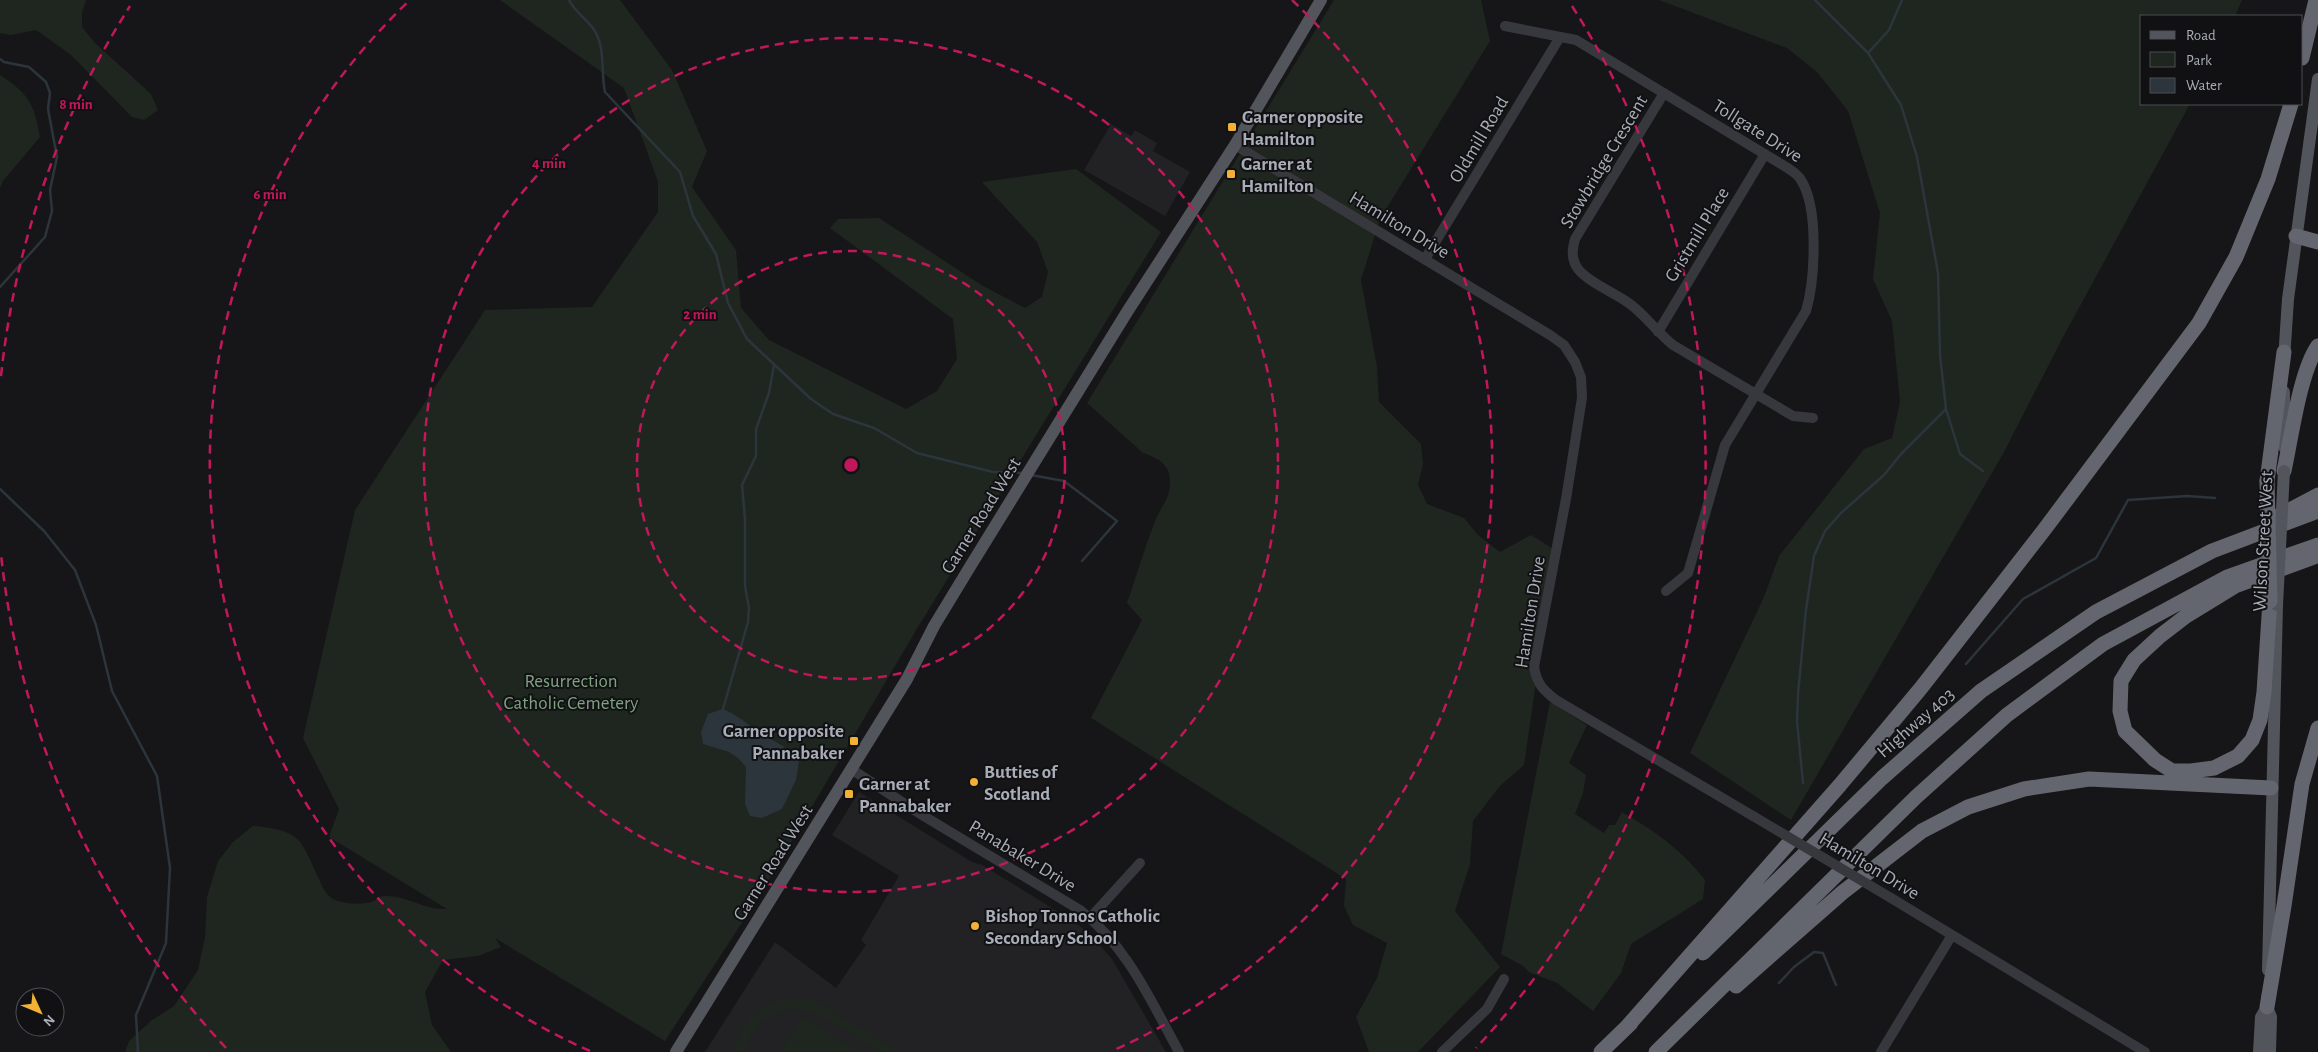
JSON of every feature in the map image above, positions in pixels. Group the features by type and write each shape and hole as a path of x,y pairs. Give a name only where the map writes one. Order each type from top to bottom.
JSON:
{"highway":[{"path":"2303,54 2316,0"},
{"path":"1625,1029 1840,785 1921,688 2044,530 2199,323 2236,257 2268,179 2291,105"},
{"path":"2296,236 2318,242"},
{"path":"2284,471 2305,379 2313,352 2318,346"},
{"path":"2284,352 2268,481 2273,603 2260,720 2252,740 2238,756 2214,768 2191,772 2172,770 2155,760 2126,731 2120,711 2122,681 2134,660 2160,636 2186,616 2236,586 2318,555"},
{"path":"2212,550 2318,495"},
{"name":"Highway 403","path":"1601,1052 1882,778 1980,691 2096,612 2212,550 2318,511"},
{"path":"1660,1049 1916,796 2007,715 2103,644 2227,577 2318,544"},
{"path":"2266,1007 2284,906 2302,784 2318,728"},
{"path":"1660,1049 1756,970 1843,892 1922,831 1968,807 2024,789 2089,779 2272,788"}],"main road":[{"name":"Garner Road West","path":"676,1052 906,679 934,626 973,562 1127,312 1235,145 1321,0"},
{"name":"Wilson Street West","path":"2259,1052 2261,1017 2266,1007 2272,788 2273,603 2284,471 2284,352 2288,299 2318,80"},
{"name":"Wilson Street West","path":"2266,1007 2271,1017 2270,1052"}],"street":[{"name":"Tollgate Drive","path":"1504,26 1576,40 1765,154 1800,178 1812,218 1814,233 1811,287 1806,311 1726,445 1688,573 1666,591"},
{"name":"Oldmill Road","path":"1425,259 1560,37"},
{"name":"Stowbridge Crescent","path":"1664,93 1576,239 1572,252 1574,262 1582,273 1631,304 1658,332 1673,344 1755,395 1793,416 1813,418"},
{"name":"Hamilton Drive","path":"1235,145 1555,338 1572,356 1581,377 1581,407 1534,667 1536,682 1544,691 1556,700 1891,898 2146,1052"},
{"name":"Gristmill Place","path":"1658,332 1765,154"},
{"name":"Panabaker Drive","path":"851,769 1090,918 1123,953 1179,1052"},
{"path":"1090,918 1140,863"},
{"path":"1882,1052 1952,935"},
{"path":"1442,1052 1487,1009 1504,979"}],"shaded area":[{"path":"1111,124 1131,136 1135,130 1157,143 1153,151 1190,172 1165,216 1084,170"},
{"name":"Bishop Tonnos Catholic Secondary School","path":"859,792 972,862 982,865 1087,931 1112,959 1166,1052 705,1052 775,942 836,988 866,945 861,940 899,876 832,835"}],"green space":[{"path":"0,0 86,0 82,12 82,27 95,43 151,94 158,110 144,120 132,117 71,55 36,30 11,35 0,33"},
{"name":"Resurrection Catholic Cemetery","path":"500,0 620,0 672,70 707,151 692,187 736,250 741,308 769,340 906,409 937,391 957,359 953,319 830,228 838,219 879,218 983,286 1025,308 1042,297 1048,272 1037,242 982,182 1076,169 1161,232 915,632 760,895 665,1041 495,938 501,947 478,956 443,960 425,992 432,1025 451,1052 125,1052 129,1041 152,1020 174,1006 198,970 205,937 207,897 218,861 233,842 253,826 282,831 298,840 308,855 325,891 331,898 337,901 362,904 382,896 392,896 439,909 447,909 329,837 339,809 303,738 355,510 485,310 592,307 658,212 658,182 624,88"},
{"path":"1334,0 1481,0 1490,41 1380,219 1361,280 1377,367 1379,402 1421,444 1423,464 1418,485 1427,504 1464,518 1478,535 1500,552 1531,535 1555,550 1524,765 1500,786 1473,821 1470,864 1455,911 1500,967 1418,1052 1369,1052 1356,1017 1377,978 1387,943 1353,925 1344,906 1346,879 1091,718 1142,620 1127,603 1152,529 1168,496 1170,480 1165,465 1143,453 1087,403"},
{"path":"1659,0 2242,0 2235,15 2140,15 2140,105 2189,105 2062,339 2004,452 1791,820 1690,753 1764,597 1779,556 1864,449 1892,438 1900,402 1892,321 1873,279 1880,213 1848,111 1817,72 1787,48"},
{"path":"0,75 18,88 29,100 40,137 3,181 0,188"},
{"path":"1550,702 1587,725 1569,763 1586,775 1583,793 1575,814 1604,833 1609,825 1615,825 1622,812 1678,850 1705,880 1703,899 1631,944 1621,973 1593,1011 1557,983 1529,972 1523,966 1501,954"},
{"path":"792,998 806,999 819,1003 900,1052 879,1052 817,1013 793,1009 777,1012 763,1020 749,1037 744,1052 734,1052 736,1041 741,1031 754,1015 771,1004"},
{"path":"803,1016 859,1052 780,1052"}],"water":[{"path":"723,709 737,716 762,735 791,751 799,761 796,780 782,809 762,818 750,816 745,804 746,767 729,752 703,744 701,732 708,714"}],"waterway":[{"path":"569,0 590,25 599,40 605,92 680,172 693,216 716,254 728,303 747,339 811,399 833,414 874,428 917,453 993,472 1023,473"},
{"path":"1815,0 1868,53 1901,105 1917,157 1938,273 1940,355 1946,409 1960,454 1983,471"},
{"path":"1868,53 1889,30 1902,0"},
{"path":"0,59 4,62 29,67 46,82 50,93 48,109 57,157 50,190 52,211 45,237 0,287"},
{"path":"723,709 748,622 749,608 745,586 745,519 742,485 756,456 756,429 769,393 774,365"},
{"path":"1803,783 1797,721 1798,694 1806,610 1814,556 1825,531 1841,513 1884,475 1901,454 1946,409"},
{"path":"1031,475 1064,481 1117,521 1082,561"},
{"path":"0,489 44,531 75,570 96,625 112,691 157,776 170,868 166,943 136,1015 138,1052"},
{"path":"1966,664 2023,599 2096,558 2128,500 2187,496 2215,498"},
{"path":"1779,983 1794,967 1814,952 1823,953 1836,985"}],"place":[{"name":"Garner opposite Hamilton","path":"1232,127"},
{"name":"Garner at Hamilton","path":"1231,174"},
{"name":"Garner opposite Pannabaker","path":"854,741"},
{"name":"Butties of Scotland","path":"974,782"},
{"name":"Garner at Pannabaker","path":"849,794"},
{"name":"Bishop Tonnos Catholic Secondary School","path":"975,926"}]}
